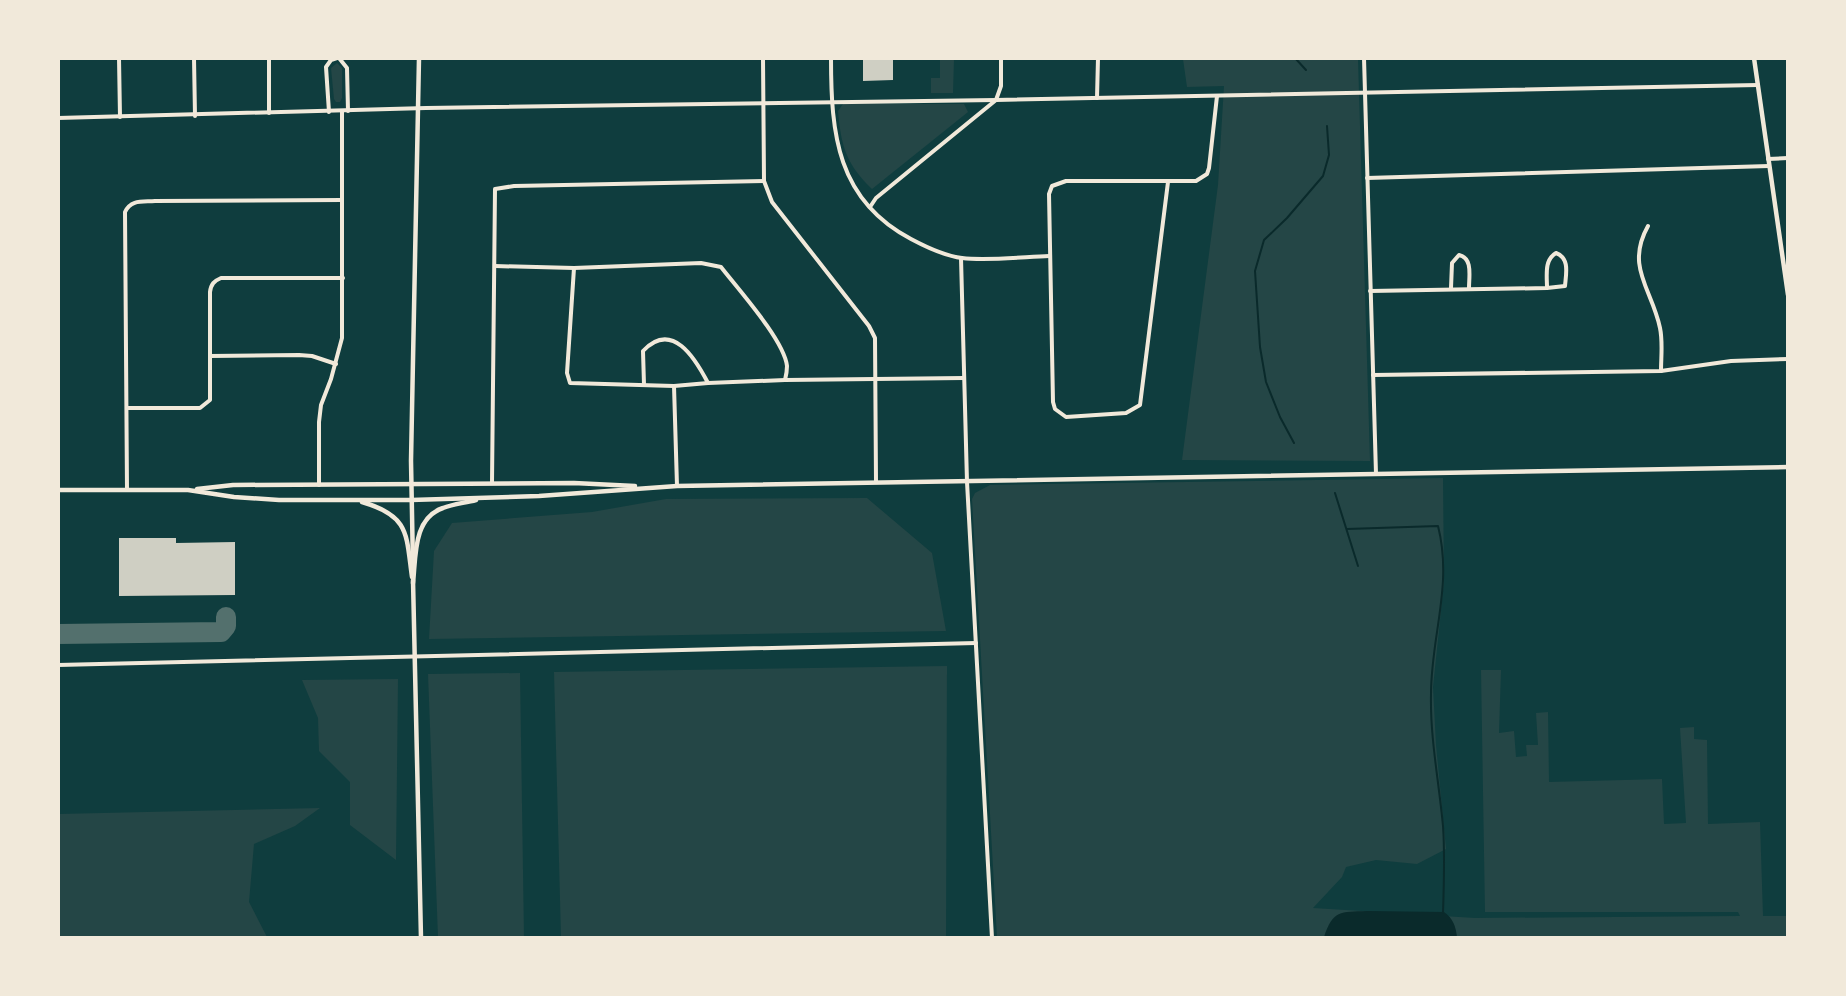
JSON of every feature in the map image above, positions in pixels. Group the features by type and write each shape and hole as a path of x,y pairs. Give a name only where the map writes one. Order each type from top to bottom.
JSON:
{"main road":[{"path":"419,58 411,500 421,938"},
{"path":"1754,58 1788,295"},
{"path":"58,490 188,490 261,499 411,500 569,494 677,486 1788,467"},
{"path":"188,490 233,485 492,483 597,483 647,487"},
{"path":"413,583 419,534 422,524 429,516 443,507 489,497"},
{"path":"356,500 389,512 399,523 407,542 413,583"}],"street":[{"path":"119,58 120,117"},
{"path":"194,58 195,116"},
{"path":"269,58 269,113"},
{"path":"319,486 321,405 336,364 342,338 342,200 347,68 338,58 331,60 326,67 329,112"},
{"path":"763,58 764,181 772,202 872,331 875,338 876,482"},
{"path":"831,58 831,102 834,130 842,159 856,190 884,222 920,244 961,258 1049,256"},
{"path":"870,207 876,198 996,100 1001,86 1001,58"},
{"path":"1097,98 1098,58"},
{"path":"1364,58 1376,474"},
{"path":"58,118 195,116 418,108 996,100 1758,85"},
{"path":"1167,182 1140,405 1126,413 1066,417 1055,409 1053,402 1049,256 1049,194 1052,186 1055,183 1066,181 1196,181 1207,174 1209,168 1217,96"},
{"path":"1768,159 1788,158"},
{"path":"1367,178 1769,166"},
{"path":"492,483 495,189 514,186 764,181"},
{"path":"127,489 124,212 128,206 134,202 155,201 342,200"},
{"path":"1648,226 1641,238 1639,267 1640,277 1660,331 1661,370"},
{"path":"1370,291 1547,288 1565,286 1566,270 1562,255 1556,254 1550,257 1547,263 1547,288"},
{"path":"1451,288 1452,263 1459,255 1465,256 1468,261 1469,288"},
{"path":"961,258 967,482 992,938"},
{"path":"495,266 574,268 700,263 721,267 781,349 787,365 785,380"},
{"path":"574,268 567,373 570,382 674,386 785,380 963,378"},
{"path":"127,408 200,408 210,400 210,291 216,280 221,278 343,278"},
{"path":"644,385 643,351 651,343 670,340 684,346 697,362 708,383"},
{"path":"210,356 299,355 312,356 336,364"},
{"path":"1373,375 1661,370 1731,361 1788,359"},
{"path":"674,386 677,486"},
{"path":"58,665 976,643"}],"shaded area":[{"path":"940,59 954,59 953,93 931,93 931,78 940,78"},
{"path":"1183,59 1358,59 1370,461 1182,460 1218,185 1224,86 1187,87"},
{"path":"337,63 342,68 340,102 334,99 331,68"},
{"path":"843,104 964,104 968,112 872,189 856,171 846,154 838,111"},
{"path":"1443,478 1444,582 1433,687 1446,849 1417,864 1376,860 1346,867 1342,877 1313,908 1475,918 1740,916 1738,912 1485,912 1481,670 1501,670 1499,733 1514,731 1516,757 1527,756 1526,745 1538,745 1536,713 1548,712 1549,782 1662,779 1664,824 1686,823 1680,728 1694,727 1694,739 1707,740 1708,824 1760,822 1763,916 1787,916 1787,937 997,937 972,499 975,493 990,485"},
{"path":"867,498 932,553 946,631 429,639 434,551 452,523 592,512 666,499"},
{"path":"947,666 946,937 561,937 554,672"},
{"path":"520,673 524,937 438,937 428,674"},
{"path":"398,679 396,860 350,825 350,782 319,751 318,718 302,680"},
{"path":"320,808 295,826 254,844 249,902 267,937 59,937 59,814"},
{"path":"1444,912 1450,917 1457,937 1324,937 1334,917 1344,913"}],"building":[{"path":"863,58 893,58 893,80 863,81"},
{"path":"119,538 176,538 176,543 235,542 235,595 119,596"}],"waterway":[{"path":"1295,58 1306,70"},
{"path":"1294,443 1280,417 1266,382 1260,347 1255,271 1264,240 1287,218 1323,176 1329,155 1327,126"},
{"path":"1335,493 1358,566"},
{"path":"1347,529 1438,526 1443,569 1432,673 1431,710 1443,826 1443,913"}],"taxiway":[{"path":"58,634 221,632 226,626 226,617"}]}
